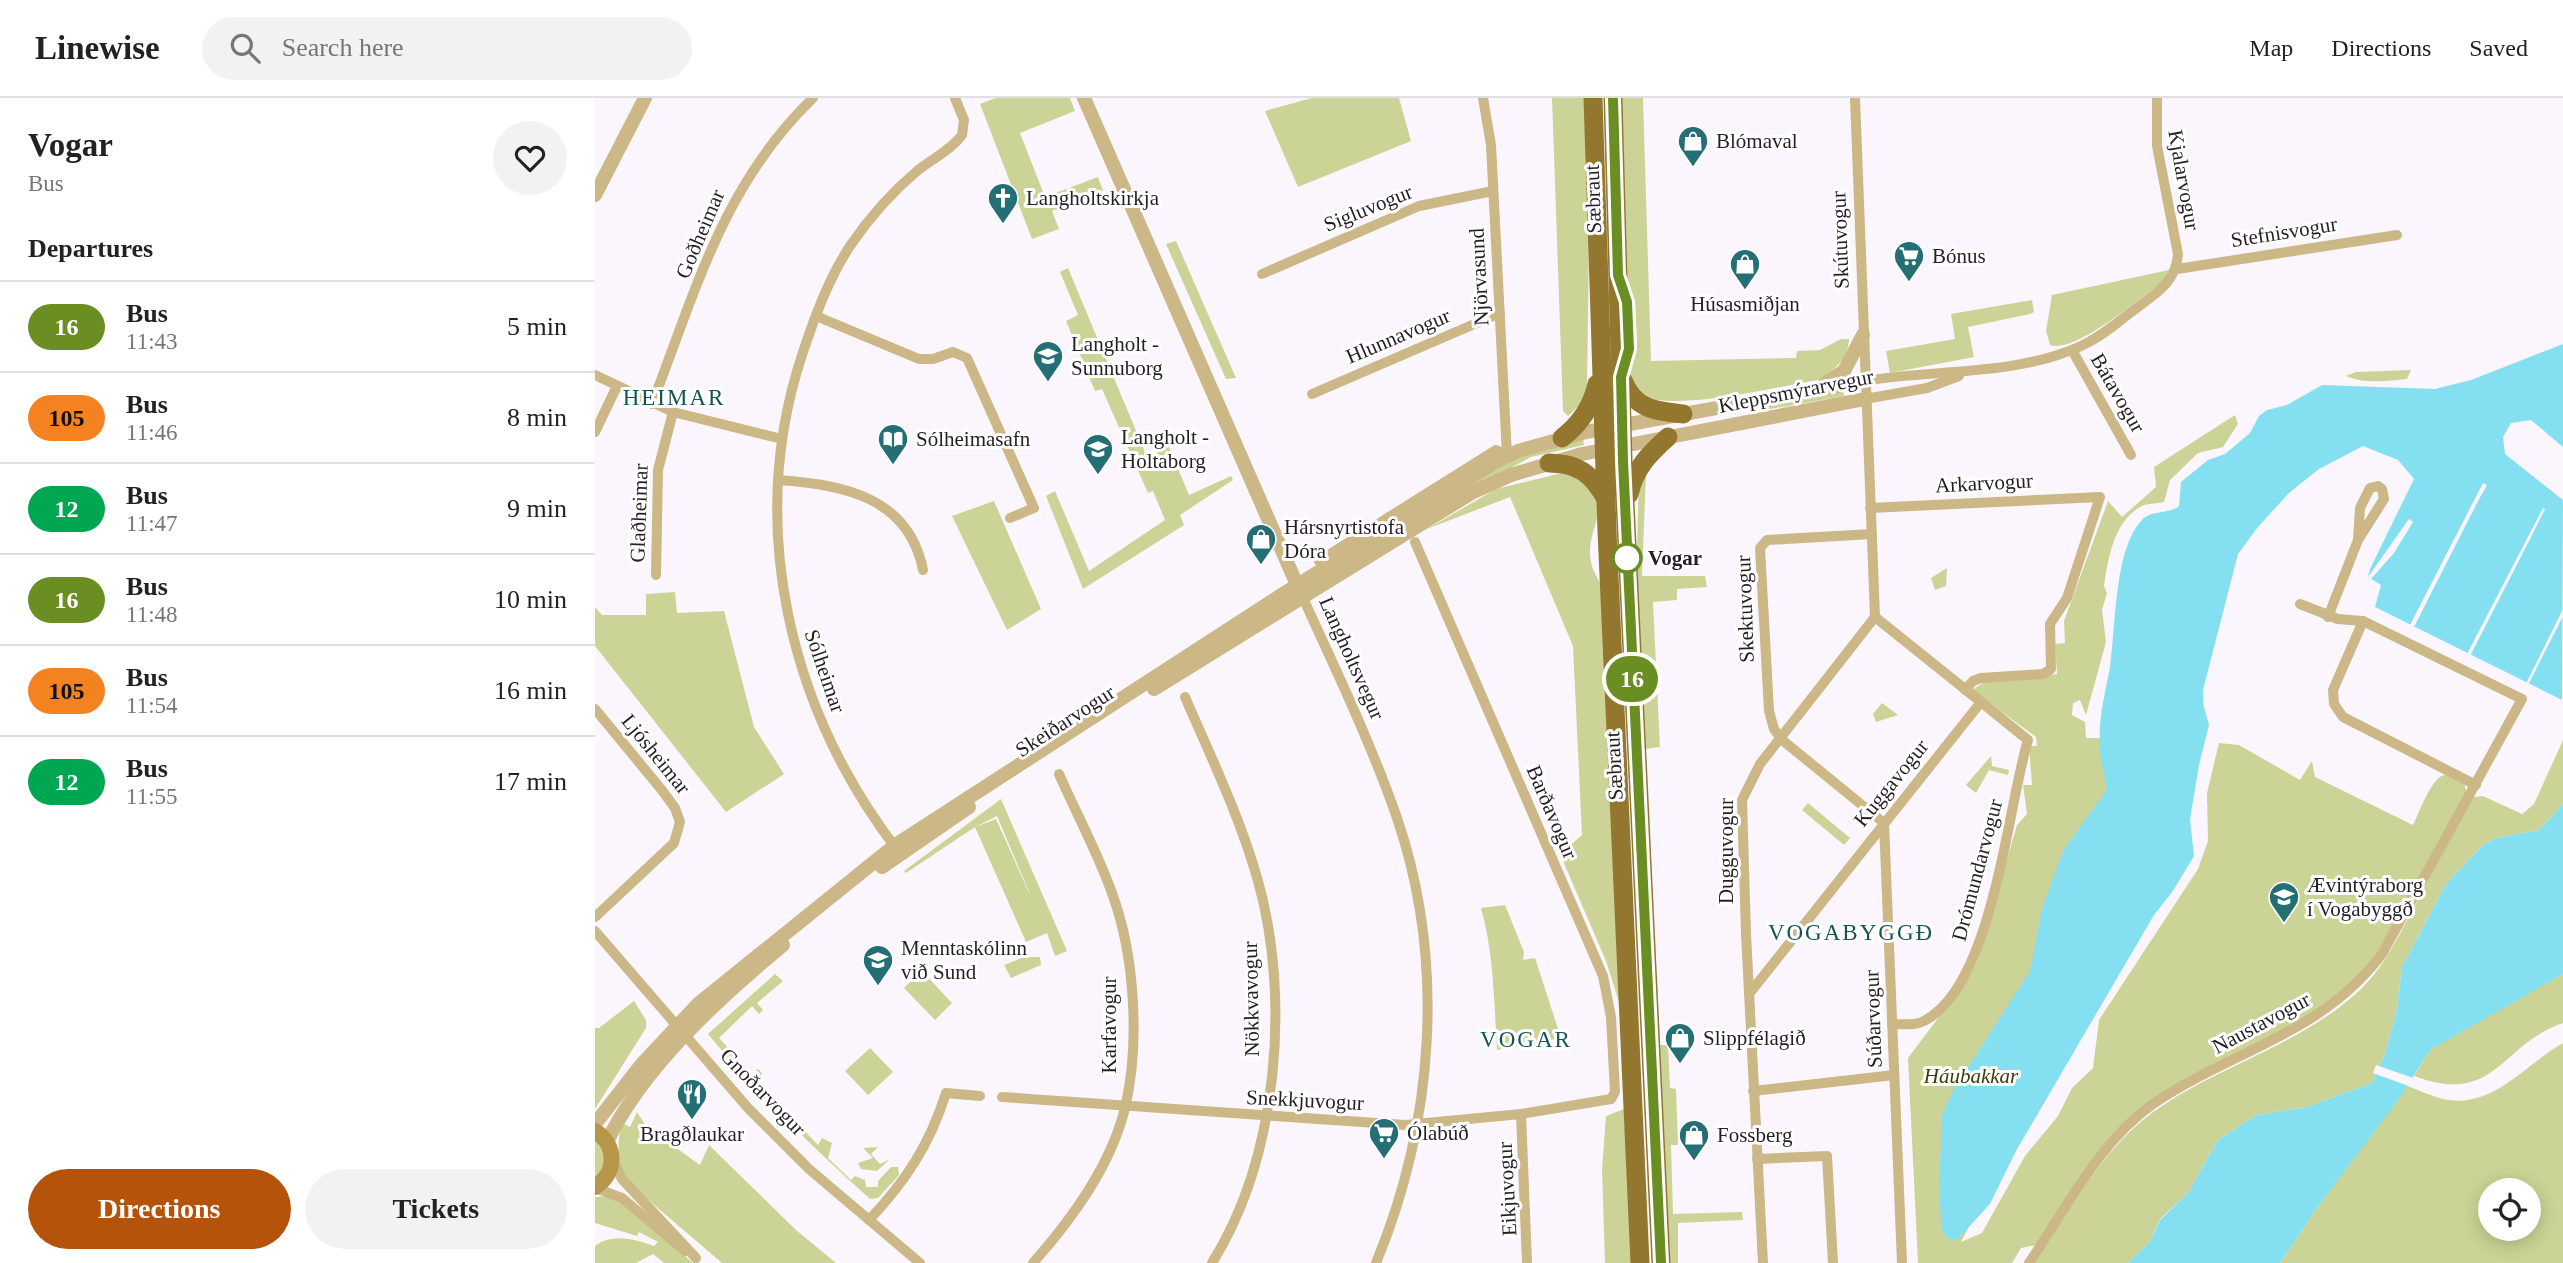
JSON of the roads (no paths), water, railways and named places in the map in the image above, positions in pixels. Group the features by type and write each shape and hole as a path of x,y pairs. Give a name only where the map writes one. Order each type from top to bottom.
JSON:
{"highway":[{"name":"Sæbraut","path":"1593,98 1602,363 1625,512 1661,1263"},
{"name":"Sæbraut","path":"1613,98 1621,377 1613,427"},
{"path":"1562,438 1576,427 1587,412 1595,394 1602,363"},
{"path":"1621,377 1631,398 1650,410 1683,414"},
{"path":"1625,512 1638,469 1651,451 1668,437"},
{"name":"Sæbraut","path":"1614,447 1606,500 1640,1263"},
{"path":"1549,463 1568,464 1589,474 1606,500"}],"main road":[{"path":"595,1188 608,1174 605,1143"}],"street":[{"path":"595,195 645,98"},
{"name":"Goðheimar","path":"652,404 734,199 777,138 813,98"},
{"name":"Sólheimar","path":"897,850 833,748 801,672 787,618 779,563 778,480 782,439 795,377 816,316 841,262 868,222 899,187 962,135 964,120 955,98"},
{"name":"Langholtsvegur","path":"1084,98 1384,783 1407,854 1420,914 1427,986 1426,1059 1419,1124 1402,1191 1376,1263"},
{"name":"Njörvasund","path":"1483,98 1491,145 1507,455"},
{"name":"Skútuvogur","path":"1855,98 1864,381"},
{"name":"Kjalarvogur","path":"2157,98 2157,146 2178,254 2177,269"},
{"name":"Sigluvogur","path":"1262,274 1419,206 1493,191"},
{"name":"Stefnisvogur","path":"2177,269 2397,235"},
{"name":"Kleppsmýrarvegur","path":"1613,427 1864,381 1975,371 2072,351 2096,338 2165,286 2177,269"},
{"name":"Hlunnavogur","path":"1312,394 1500,313"},
{"path":"816,316 919,359 933,359 953,352 967,358 1034,508 1010,519"},
{"path":"1804,392 1830,383 1845,371 1863,335"},
{"name":"Bátavogur","path":"2072,351 2131,455"},
{"name":"Kleppsmýrarvegur","path":"1614,447 1927,388 1975,371"},
{"path":"595,374 673,412 782,439"},
{"path":"1864,381 1875,617 1981,702"},
{"path":"595,432 617,386"},
{"name":"Glaðheimar","path":"656,575 658,470 673,412"},
{"name":"Skeiðarvogur","path":"1319,561 1346,550 1507,455 1562,438 1613,427"},
{"name":"Skeiðarvogur","path":"595,1124 680,1032 897,850 1301,592 1473,492 1511,475 1614,447"},
{"path":"778,480 838,486 877,503 893,514 909,533 919,551 923,570"},
{"name":"Arkarvogur","path":"1870,508 2100,497 2067,598 2050,624 2051,669 2043,674 1981,678 1973,681 1965,690"},
{"name":"Skektuvogur","path":"1781,739 1774,729 1769,711 1762,542 1872,534"},
{"path":"2328,617 2358,540"},
{"name":"Barðavogur","path":"1415,542 1603,976 1611,1017 1615,1092 1606,1102"},
{"name":"Skeiðarvogur","path":"1301,592 1346,550"},
{"path":"2300,604 2328,617 2363,621 2333,690 2334,705 2343,717 2476,785"},
{"name":"Dugguvogur","path":"1763,1263 1753,1091 1742,800 1760,764 1875,617"},
{"name":"Naustavogur","path":"2029,1263 2106,1149 2139,1115 2168,1094 2293,1031 2355,987 2382,954 2522,699 2363,621"},
{"name":"Nökkvavogur","path":"1185,697 1241,829 1267,920 1274,966 1274,1020 1267,1117 1242,1202 1212,1263"},
{"name":"Kuggavogur","path":"1749,995 1981,702"},
{"name":"Drómundarvogur","path":"1892,1024 1922,1022 1947,1000 1974,960 1990,905 2028,740 1981,702"},
{"name":"Ljósheimar","path":"595,709 675,808 680,822 674,843 595,917"},
{"path":"1781,739 1884,823"},
{"name":"Karfavogur","path":"1033,1263 1056,1237 1100,1169 1125,1107 1132,1029 1126,946 1114,898 1059,774"},
{"name":"Súðarvogur","path":"1884,823 1902,1263"},
{"name":"Gnoðarvogur","path":"595,931 680,1032 809,1169 920,1263"},
{"name":"Skeiðarvogur","path":"605,1143 627,1105 680,1032"},
{"path":"1753,1091 1894,1075"},
{"path":"869,1220 924,1152 946,1093 980,1096"},
{"name":"Snekkjuvogur","path":"1002,1097 1267,1117 1419,1124 1606,1102"},
{"name":"Eikjuvogur","path":"1521,1114 1527,1263"},
{"path":"605,1143 622,1180 699,1261"},
{"path":"1758,1160 1827,1156 1833,1263"},
{"path":"595,1188 622,1198 677,1246 699,1261"}],"water":[{"path":"2563,344 2563,447 2531,420 2511,423 2503,437 2505,454 2563,500 2562,700 2375,607 2381,585 2368,577 2370,569 2414,479 2398,460 2363,446 2319,469 2289,493 2238,554 2203,690 2203,703 2209,725 2190,819 2194,856 2173,891 2154,915 2016,1151 1990,1204 1958,1239 1948,1239 1942,1229 1939,1191 1942,1115 1954,1089 2030,971 2042,909 2064,849 2107,790 2100,752 2101,717 2110,667 2121,570 2132,534 2145,517 2179,506 2181,482 2208,460 2225,454 2250,433 2259,416 2267,410 2287,405 2322,385 2435,389 2471,380"},
{"path":"2563,804 2563,974 2430,1050 2399,1099 2317,1208 2280,1263 2128,1263 2149,1243 2160,1220 2188,1193 2218,1140 2256,1115 2307,1107 2372,1083 2385,1054 2396,1014 2402,967 2446,884 2483,845 2497,838 2539,830"}],"place":[{"name":"Blómaval","path":"1693,168"},
{"name":"Langholtskirkja","path":"1003,225"},
{"name":"Bónus","path":"1909,283"},
{"name":"Húsasmiðjan","path":"1745,291"},
{"name":"Langholt - Sunnuborg","path":"1048,383"},
{"name":"Sólheimasafn","path":"893,466"},
{"name":"Langholt - Holtaborg","path":"1098,476"},
{"name":"Vogar","path":"1627,558"},
{"name":"Hársnyrtistofa Dóra","path":"1261,566"},
{"name":"Ævintýraborg í Vogabyggð","path":"2284,924"},
{"name":"Menntaskólinn við Sund","path":"878,987"},
{"name":"Slippfélagið","path":"1680,1065"},
{"name":"Bragðlaukar","path":"692,1121"},
{"name":"Ólabúð","path":"1384,1160"},
{"name":"Fossberg","path":"1694,1162"}],"district":[{"name":"HEIMAR","path":"674,397"},
{"name":"VOGABYGGÐ","path":"1851,932"},
{"name":"VOGAR","path":"1526,1039"}],"park label":[{"name":"Háubakkar","path":"1971,1076"}]}
